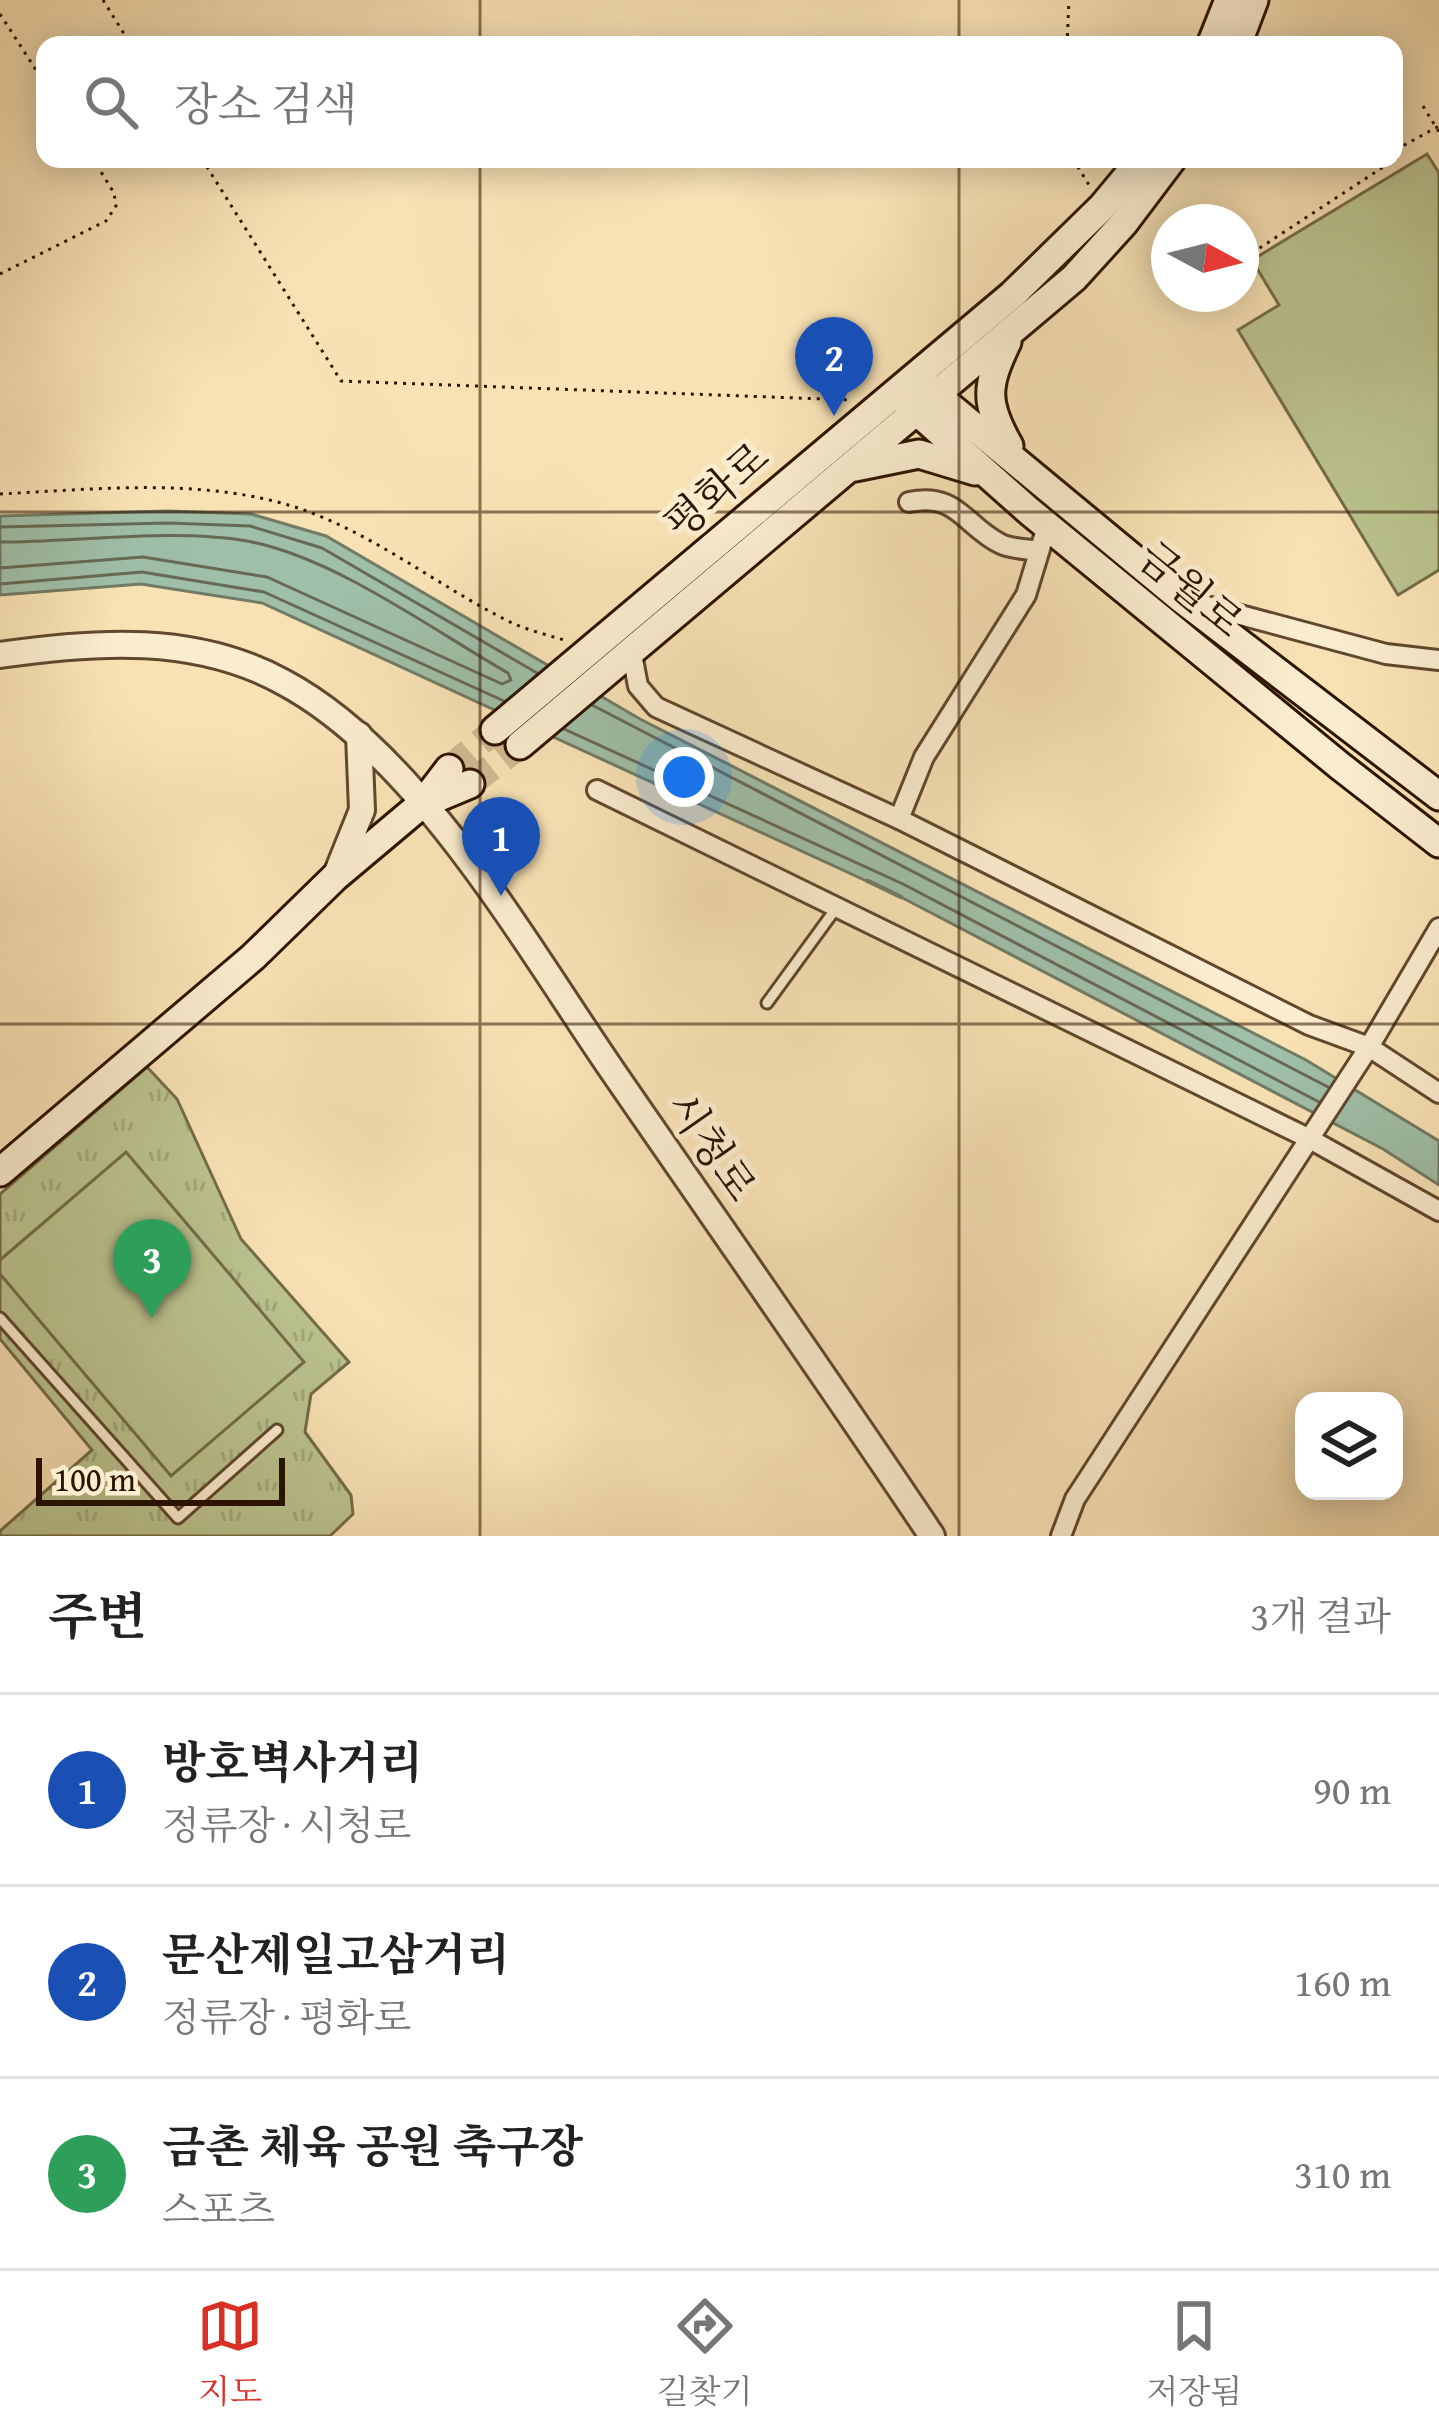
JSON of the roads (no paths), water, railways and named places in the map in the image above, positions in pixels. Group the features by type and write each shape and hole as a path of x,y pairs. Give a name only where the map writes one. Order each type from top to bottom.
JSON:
{"main road":[{"path":"1215,36 1229,0"},
{"path":"1240,36 1254,0"},
{"name":"평화로","path":"495,730 583,662 868,413 1012,295 1102,207 1134,168"},
{"name":"평화로","path":"520,745 583,662 632,654 1074,278 1124,224 1165,168"},
{"path":"1013,330 990,377 989,394 994,420 1017,460"},
{"name":"금월로","path":"905,383 1043,538 1439,843"},
{"name":"금월로","path":"925,405 1017,460 1182,599 1439,796"},
{"path":"846,470 919,454 991,477"},
{"path":"0,1172 227,980 334,877 460,776"}],"street":[{"path":"899,819 924,757 1026,595 1043,538 1002,544 958,509 929,498 909,502"},
{"path":"1182,599 1386,654 1439,660"},
{"name":"시청로","path":"0,655 118,643 191,651 281,680 359,735 424,803 472,868 932,1536"},
{"path":"632,654 638,686 656,707 899,819 1366,1051 1439,1093"},
{"path":"334,877 362,810 359,735"},
{"path":"597,790 1310,1134 1439,1211"},
{"path":"1061,1536 1076,1499 1366,1051 1439,928"}],"lane":[{"path":"767,1003 837,907"},
{"path":"0,1318 178,1518 277,1430"}],"water":[{"path":"168,511 251,514 326,536 640,719 1306,1060 1439,1141 1439,1185 1383,1149 897,895 262,603 141,584 0,595 0,516"}],"waterway":[{"path":"868,881 901,897"}],"tunnel":[{"path":"449,769 495,730"},
{"path":"470,784 520,745"}],"place":[{"name":"문산제일고삼거리","path":"834,416"},
{"name":"방호벽사거리","path":"501,896"},
{"name":"금촌 체육 공원 축구장","path":"152,1318"}]}
